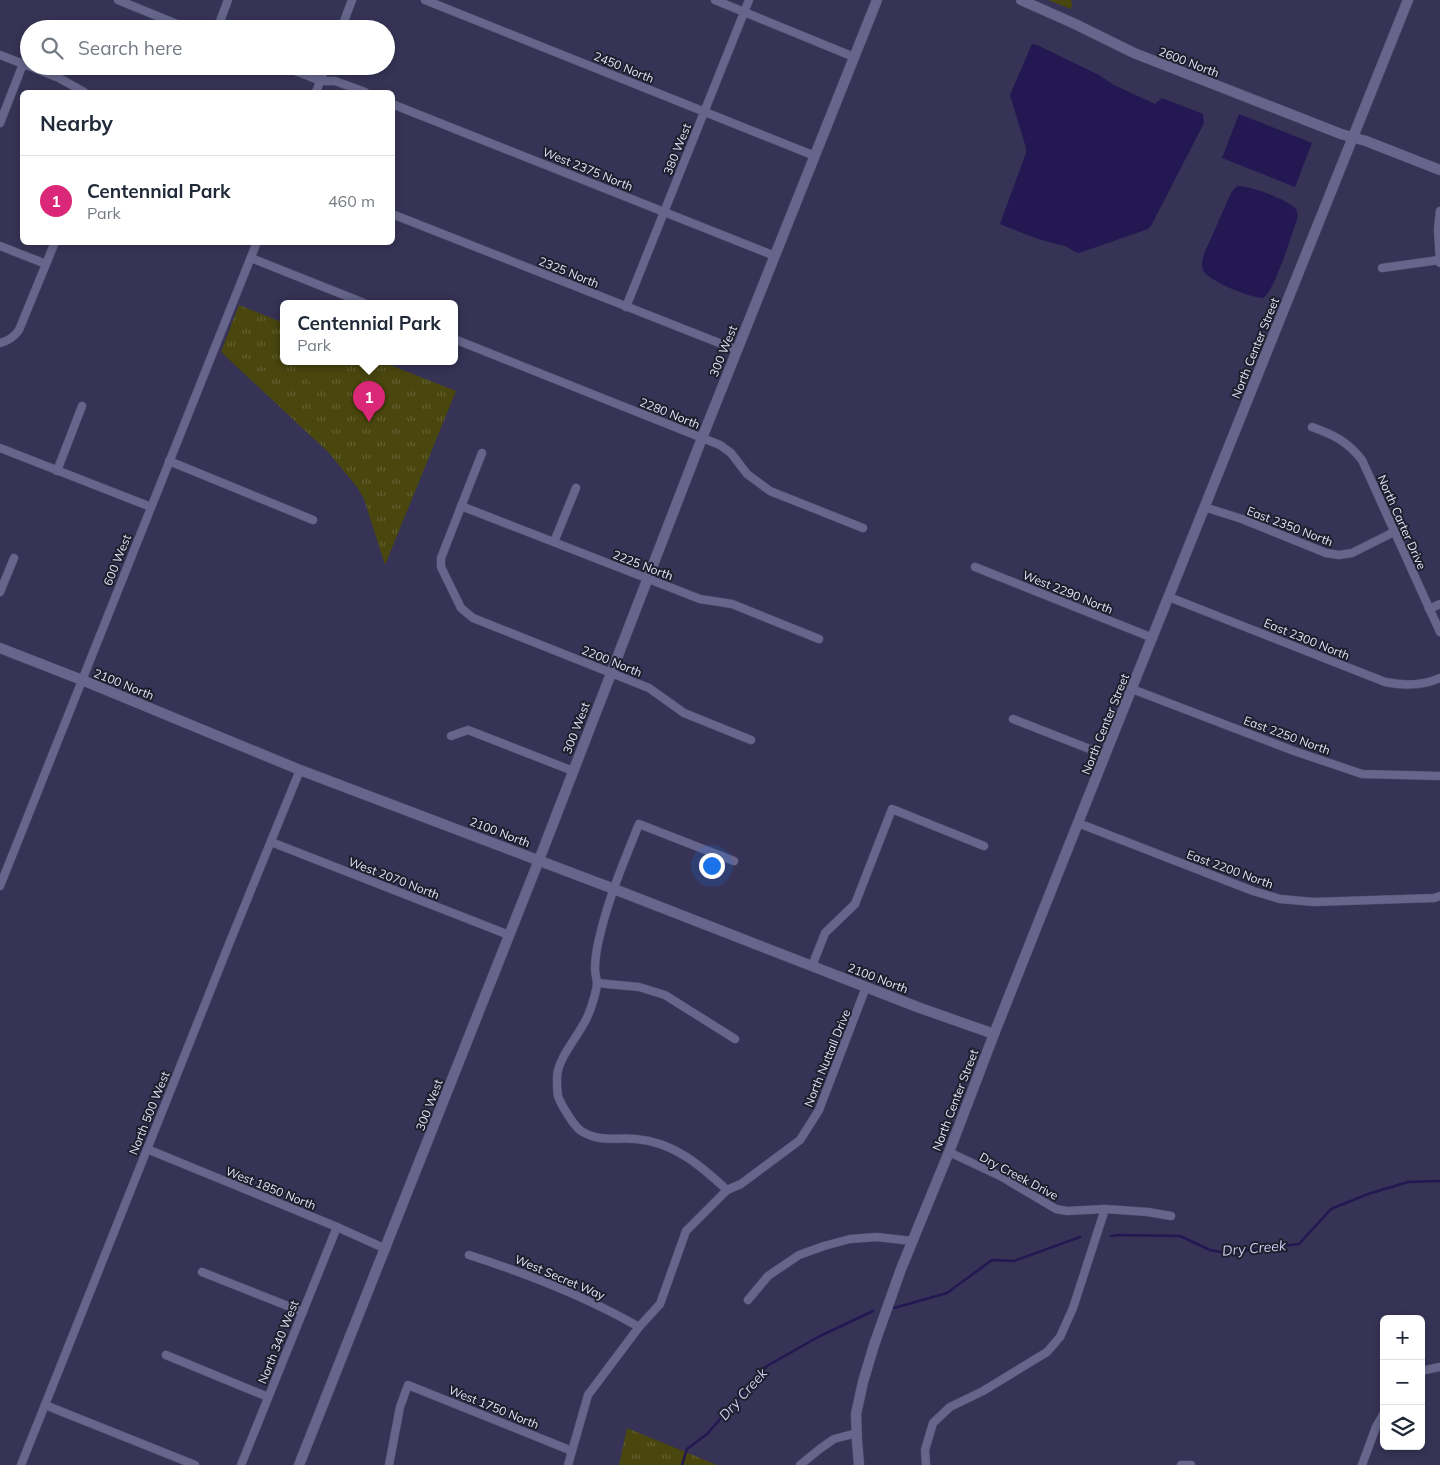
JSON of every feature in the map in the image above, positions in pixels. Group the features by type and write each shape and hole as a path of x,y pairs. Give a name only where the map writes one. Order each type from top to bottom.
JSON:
{"street":[{"path":"118,0 167,20"},
{"path":"220,20 228,0"},
{"path":"344,20 352,0"},
{"name":"2450 North","path":"425,0 815,156"},
{"path":"715,0 854,57"},
{"name":"380 West","path":"626,306 749,0"},
{"name":"300 West","path":"299,1465 386,1249 539,860 647,578 876,0"},
{"name":"2600 North","path":"1021,0 1134,53 1341,134 1366,141 1440,170"},
{"name":"North Center Street","path":"859,1465 856,1414 866,1373 885,1313 1105,755 1408,0"},
{"path":"0,55 20,63"},
{"path":"0,124 20,72"},
{"path":"51,75 80,90"},
{"path":"305,75 320,81 335,81 360,90"},
{"path":"317,90 322,75"},
{"name":"West 2375 North","path":"395,105 775,256"},
{"path":"1382,268 1440,262 1438,229 1440,211"},
{"name":"2325 North","path":"395,215 737,350"},
{"path":"3,342 13,338 20,330 54,245"},
{"name":"600 West","path":"0,886 256,245"},
{"path":"0,246 46,264"},
{"path":"250,258 356,300"},
{"name":"2280 North","path":"458,341 720,445 731,453 747,474 770,491 863,528"},
{"path":"57,470 82,406"},
{"name":"North Carter Drive","path":"1312,427 1344,441 1362,460 1440,632"},
{"path":"0,448 151,507"},
{"path":"461,506 482,453"},
{"path":"169,461 313,520"},
{"path":"554,542 576,488"},
{"name":"2225 North","path":"461,506 700,599 732,604 818,639"},
{"name":"2200 North","path":"461,506 441,558 441,567 461,608 473,618 650,688 684,713 751,740"},
{"name":"East 2350 North","path":"1204,507 1242,519 1326,553 1339,555 1352,552 1394,532"},
{"path":"0,592 14,558"},
{"name":"West 2290 North","path":"975,567 1153,638"},
{"name":"East 2300 North","path":"1169,597 1385,682 1416,685 1440,678"},
{"path":"1429,609 1440,604"},
{"name":"2100 North","path":"0,648 300,770 614,888 920,1008 994,1034"},
{"name":"East 2250 North","path":"1132,688 1294,751 1362,774 1440,776"},
{"path":"1013,719 1105,755"},
{"path":"451,736 468,730 573,771"},
{"name":"North 500 West","path":"21,1465 300,770"},
{"path":"812,966 825,933 855,904 892,809 984,846"},
{"name":"East 2200 North","path":"1078,823 1253,892 1280,899 1314,902 1434,898 1440,896"},
{"path":"727,1190 699,1165 679,1152 658,1144 636,1139 607,1140 592,1137 578,1129 558,1096 557,1077 561,1060 575,1040 589,1013 597,983 595,967 600,932 614,888 639,824 734,861"},
{"name":"West 2070 North","path":"271,842 509,935"},
{"path":"597,983 639,987 665,995 735,1039"},
{"name":"North Nuttall Drive","path":"568,1465 588,1395 639,1327 660,1304 686,1231 727,1190 741,1184 800,1140 819,1110 866,987"},
{"name":"West 1850 North","path":"147,1149 386,1249"},
{"name":"Dry Creek Drive","path":"949,1152 1002,1177 1056,1209 1066,1211 1105,1209 1148,1212 1170,1216"},
{"path":"926,1465 925,1450 933,1423 950,1407 1047,1352 1060,1338 1073,1308 1105,1209"},
{"name":"North 340 West","path":"241,1465 337,1227"},
{"path":"748,1300 768,1276 799,1255 824,1246 850,1239 878,1237 912,1241"},
{"name":"West Secret Way","path":"469,1255 549,1283 610,1311 639,1327"},
{"path":"202,1272 303,1312"},
{"path":"166,1355 268,1397"},
{"path":"1425,1370 1440,1367"},
{"name":"West 1750 North","path":"389,1465 400,1407 408,1385 572,1451"},
{"path":"45,1405 195,1465"},
{"path":"1362,1465 1380,1420"},
{"path":"800,1465 834,1439 856,1433"},
{"path":"1181,1465 1191,1465"}],"green space":[{"path":"1048,0 1071,0 1071,9"},
{"path":"239,305 280,321 280,365 390,365 456,391 385,565 364,499 357,487 329,453 221,352"},
{"path":"313,365 328,367 319,386 306,380"},
{"path":"627,1428 717,1465 619,1465"}],"shaded area":[{"path":"1032,44 1099,75 1114,85 1155,104 1162,98 1203,114 1204,123 1148,229 1079,253 1000,224 1026,153 1010,95"},
{"path":"1239,114 1312,143 1295,187 1222,158"},
{"path":"1238,186 1252,188 1276,197 1295,208 1298,215 1273,285 1263,298 1240,292 1221,284 1202,268 1204,254 1231,193"}],"waterway":[{"name":"Dry Creek","path":"1111,1236 1180,1236 1210,1250 1226,1253 1299,1244 1331,1209 1368,1194 1408,1182 1440,1181"},
{"name":"Dry Creek","path":"894,1308 947,1293 992,1260 1014,1261 1080,1237"},
{"name":"Dry Creek","path":"682,1465 687,1449 707,1434 767,1366 818,1337 873,1311"}],"place":[{"name":"Centennial Park","path":"369,422"}]}
